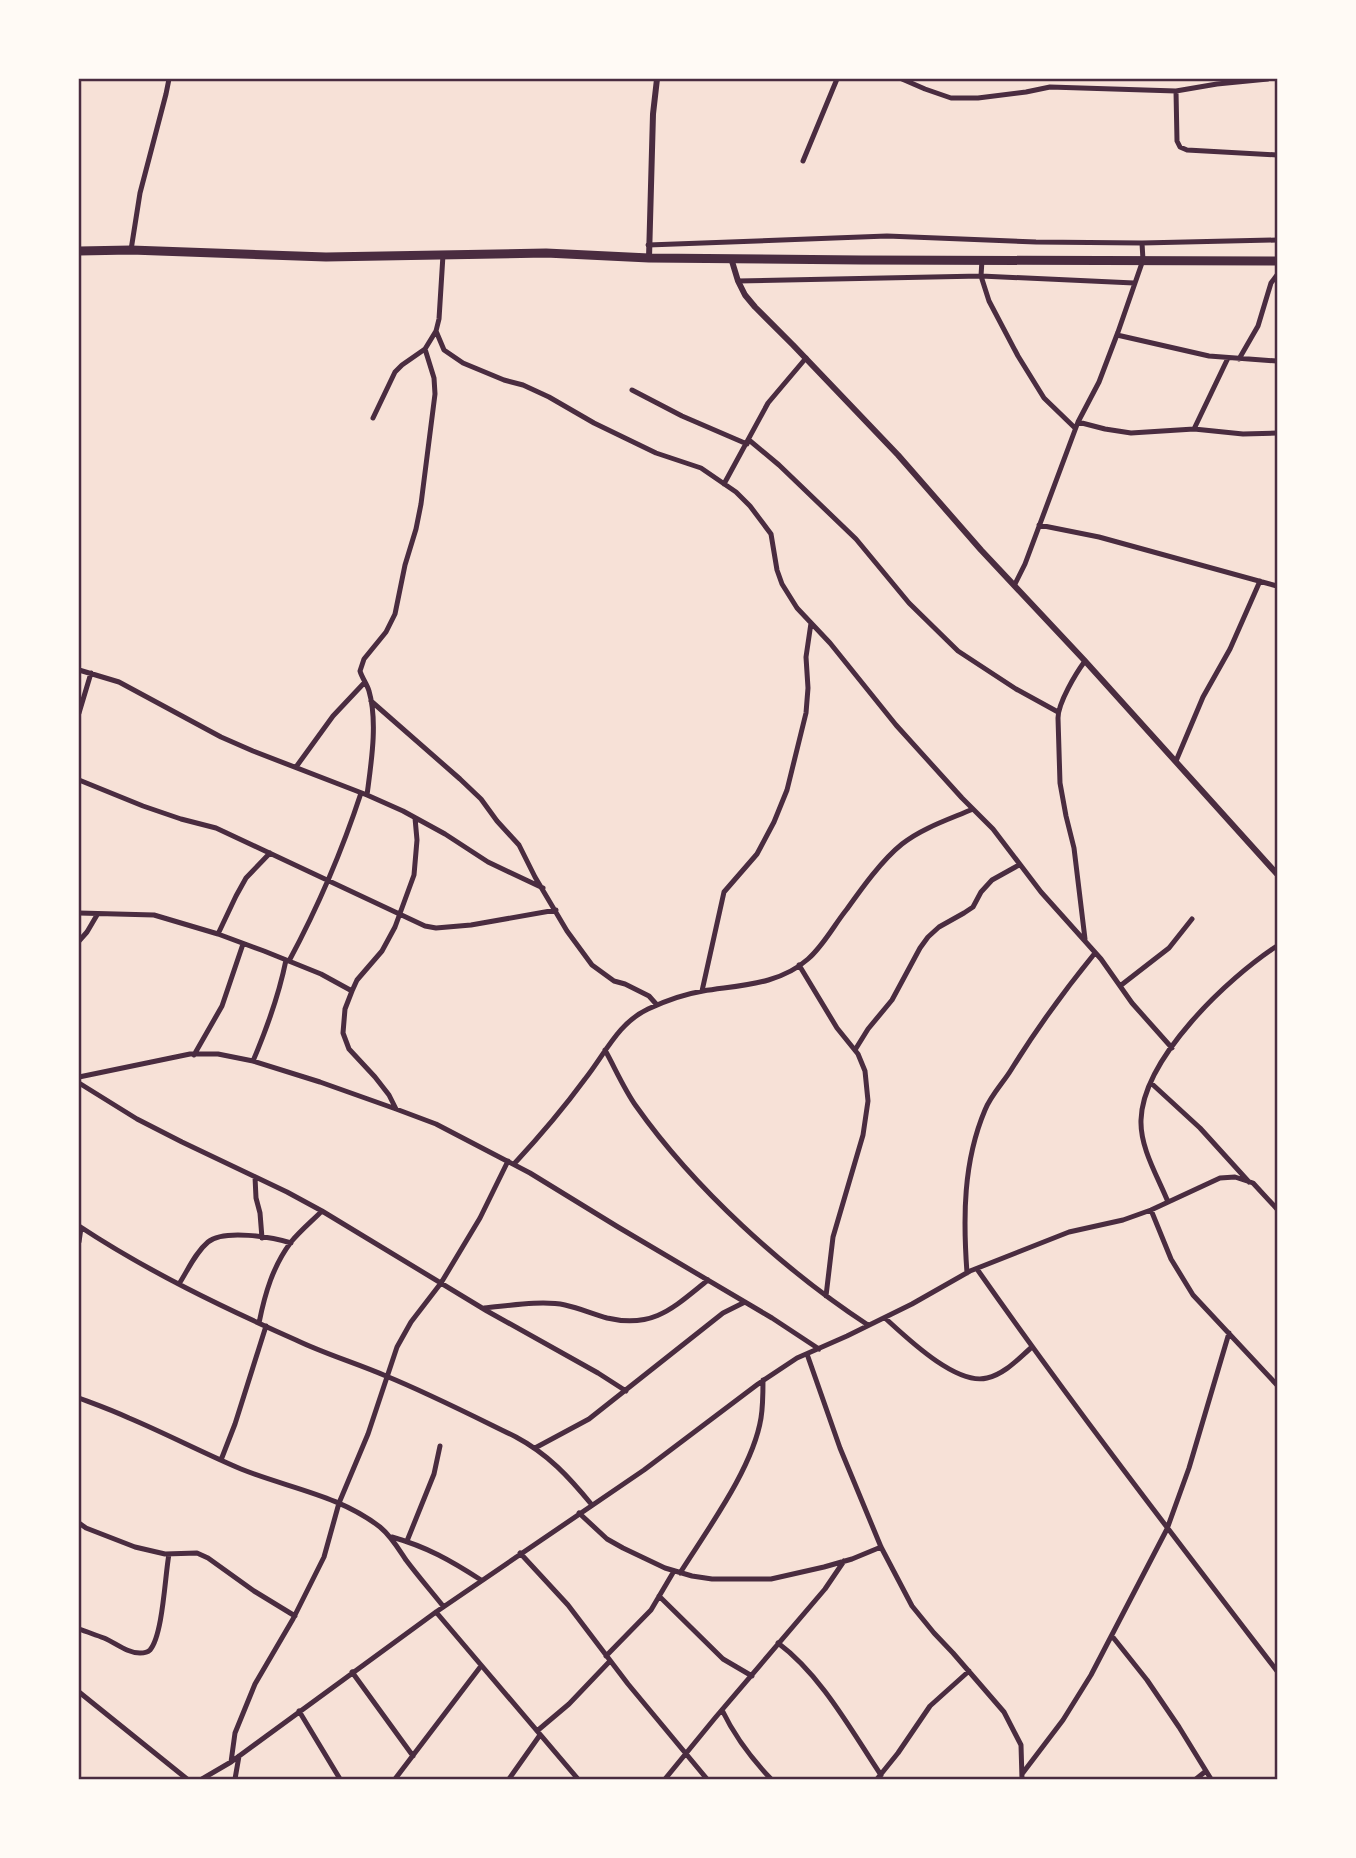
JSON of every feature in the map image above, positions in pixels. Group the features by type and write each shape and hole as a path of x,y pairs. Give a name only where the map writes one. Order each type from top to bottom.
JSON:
{"highway":[{"path":"79,251 131,250 326,257 546,253 649,258 1277,261"}],"street":[{"path":"131,250 140,193 169,79"},
{"path":"649,258 653,114 657,79"},
{"path":"803,161 837,79"},
{"path":"902,79 951,98 978,98 1050,87 1176,92 1224,81 1268,79"},
{"path":"1073,79 1074,87"},
{"path":"1176,92 1177,141 1180,147 1187,150 1277,155"},
{"path":"648,245 887,236 1036,242 1277,240"},
{"path":"1015,584 1077,425 1099,382 1117,335 1143,260 1142,243"},
{"path":"373,418 395,372 425,349 436,331 443,255"},
{"path":"732,258 738,281 755,307 898,455 981,550 1015,584 1277,874"},
{"path":"982,260 981,276 989,301 1017,356 1044,398 1077,425 1131,433 1194,429 1277,433"},
{"path":"1239,359 1258,326 1271,283 1277,275"},
{"path":"738,281 981,276 1134,283"},
{"path":"436,331 444,350 463,363 550,397 594,423 656,453 701,468 750,506 771,534 777,570 797,608 830,643 897,725 993,829 1019,865 1096,953 1132,1003 1172,1048"},
{"path":"1117,335 1209,356 1277,361"},
{"path":"253,1061 270,1020 287,961 315,909 364,794 371,760 373,719 369,691 360,671 364,659 386,632 395,614 416,529 435,394 434,378 425,349"},
{"path":"724,484 768,403 806,358"},
{"path":"1194,429 1228,358"},
{"path":"632,390 682,416 748,442 779,465 856,539 909,603 958,651 1016,690 1058,712"},
{"path":"1039,525 1099,537 1277,586"},
{"path":"1176,761 1203,697 1230,649 1260,581"},
{"path":"702,991 724,892 757,854 787,790 806,713 806,657 811,623"},
{"path":"1085,661 1072,681 1058,712 1060,783 1074,848 1086,942"},
{"path":"79,670 120,682 221,737 403,811 488,862 543,888"},
{"path":"79,713 91,673"},
{"path":"296,767 333,716 365,682"},
{"path":"371,701 481,799 519,845 567,931 592,965 614,981 643,993 657,1005"},
{"path":"79,780 143,806 216,828 425,926 436,928 471,925 556,911"},
{"path":"231,1762 235,1732 254,1684 295,1616 324,1557 339,1503 368,1434 397,1347 411,1322 441,1283 511,1163 542,1134 625,1025 646,1009 657,1005 702,991 751,985 790,972 822,944 873,875 902,844 973,808"},
{"path":"396,1109 375,1077 345,1042 345,1009 357,980 382,951 400,914 417,858 415,818"},
{"path":"218,934 246,878 270,853"},
{"path":"855,1050 892,1000 928,937 973,906 992,880 1019,865"},
{"path":"79,914 154,915 218,934 321,974 352,991"},
{"path":"79,941 97,915"},
{"path":"1120,986 1168,948 1192,919"},
{"path":"194,1055 222,1006 243,944"},
{"path":"1168,1202 1142,1136 1140,1121 1150,1083 1199,1013 1230,981 1277,946"},
{"path":"967,1273 965,1200 970,1162 985,1108 1056,1001 1096,953"},
{"path":"799,965 855,1050 865,1072 868,1101 863,1135 833,1237 826,1296"},
{"path":"605,1050 634,1103 657,1135 687,1169 753,1236 826,1296 869,1326"},
{"path":"79,1077 194,1055 218,1055 253,1061 396,1109 436,1124 511,1163 819,1349"},
{"path":"79,1083 137,1119 209,1157 288,1192 322,1211 626,1391"},
{"path":"1150,1083 1200,1128 1277,1209"},
{"path":"255,1177 262,1238"},
{"path":"202,1779 231,1762 443,1606 643,1470 763,1380 797,1358 885,1318 967,1273 1069,1232 1123,1220 1151,1210 1220,1178 1235,1177 1250,1182"},
{"path":"1151,1210 1171,1259 1194,1295 1277,1385"},
{"path":"259,1322 272,1275 291,1242 322,1211"},
{"path":"79,1242 80,1227 179,1284 298,1341 387,1376 536,1448 567,1475 592,1505"},
{"path":"179,1284 194,1259 211,1240 218,1237 291,1242"},
{"path":"977,1269 1167,1529 1277,1671"},
{"path":"484,1308 563,1304 619,1320 644,1321 669,1311 708,1280"},
{"path":"536,1448 589,1419 723,1313 745,1302"},
{"path":"885,1318 922,1351 956,1373 977,1379 1002,1372 1032,1347"},
{"path":"221,1460 266,1326"},
{"path":"1022,1777 1063,1720 1112,1636 1167,1529 1189,1468 1229,1333"},
{"path":"807,1354 840,1448 881,1547 912,1606 1004,1712 1021,1745 1022,1777"},
{"path":"509,1779 539,1733 569,1704 651,1610 732,1489 750,1455 761,1419 763,1380"},
{"path":"79,1398 221,1460 271,1480 314,1493 360,1513 382,1528 443,1606"},
{"path":"407,1541 434,1474 440,1446"},
{"path":"579,1513 607,1539 623,1548 677,1572 712,1579 771,1579 844,1561 881,1547"},
{"path":"79,1523 111,1539 135,1547 169,1554 197,1553 295,1616"},
{"path":"389,1536 444,1557 481,1580"},
{"path":"520,1553 568,1605 707,1779"},
{"path":"79,1629 134,1652 147,1652 151,1649 158,1629 169,1554"},
{"path":"665,1779 825,1589 844,1561"},
{"path":"659,1597 723,1659 752,1676"},
{"path":"436,1612 578,1779"},
{"path":"1112,1636 1147,1680 1211,1779"},
{"path":"778,1643 801,1662 819,1684 879,1777 930,1706 969,1671"},
{"path":"395,1779 481,1666"},
{"path":"352,1672 413,1756"},
{"path":"79,1692 187,1779"},
{"path":"722,1710 747,1754 771,1779"},
{"path":"299,1711 340,1779"},
{"path":"235,1779 239,1756"},
{"path":"1196,1779 1206,1771"}]}
